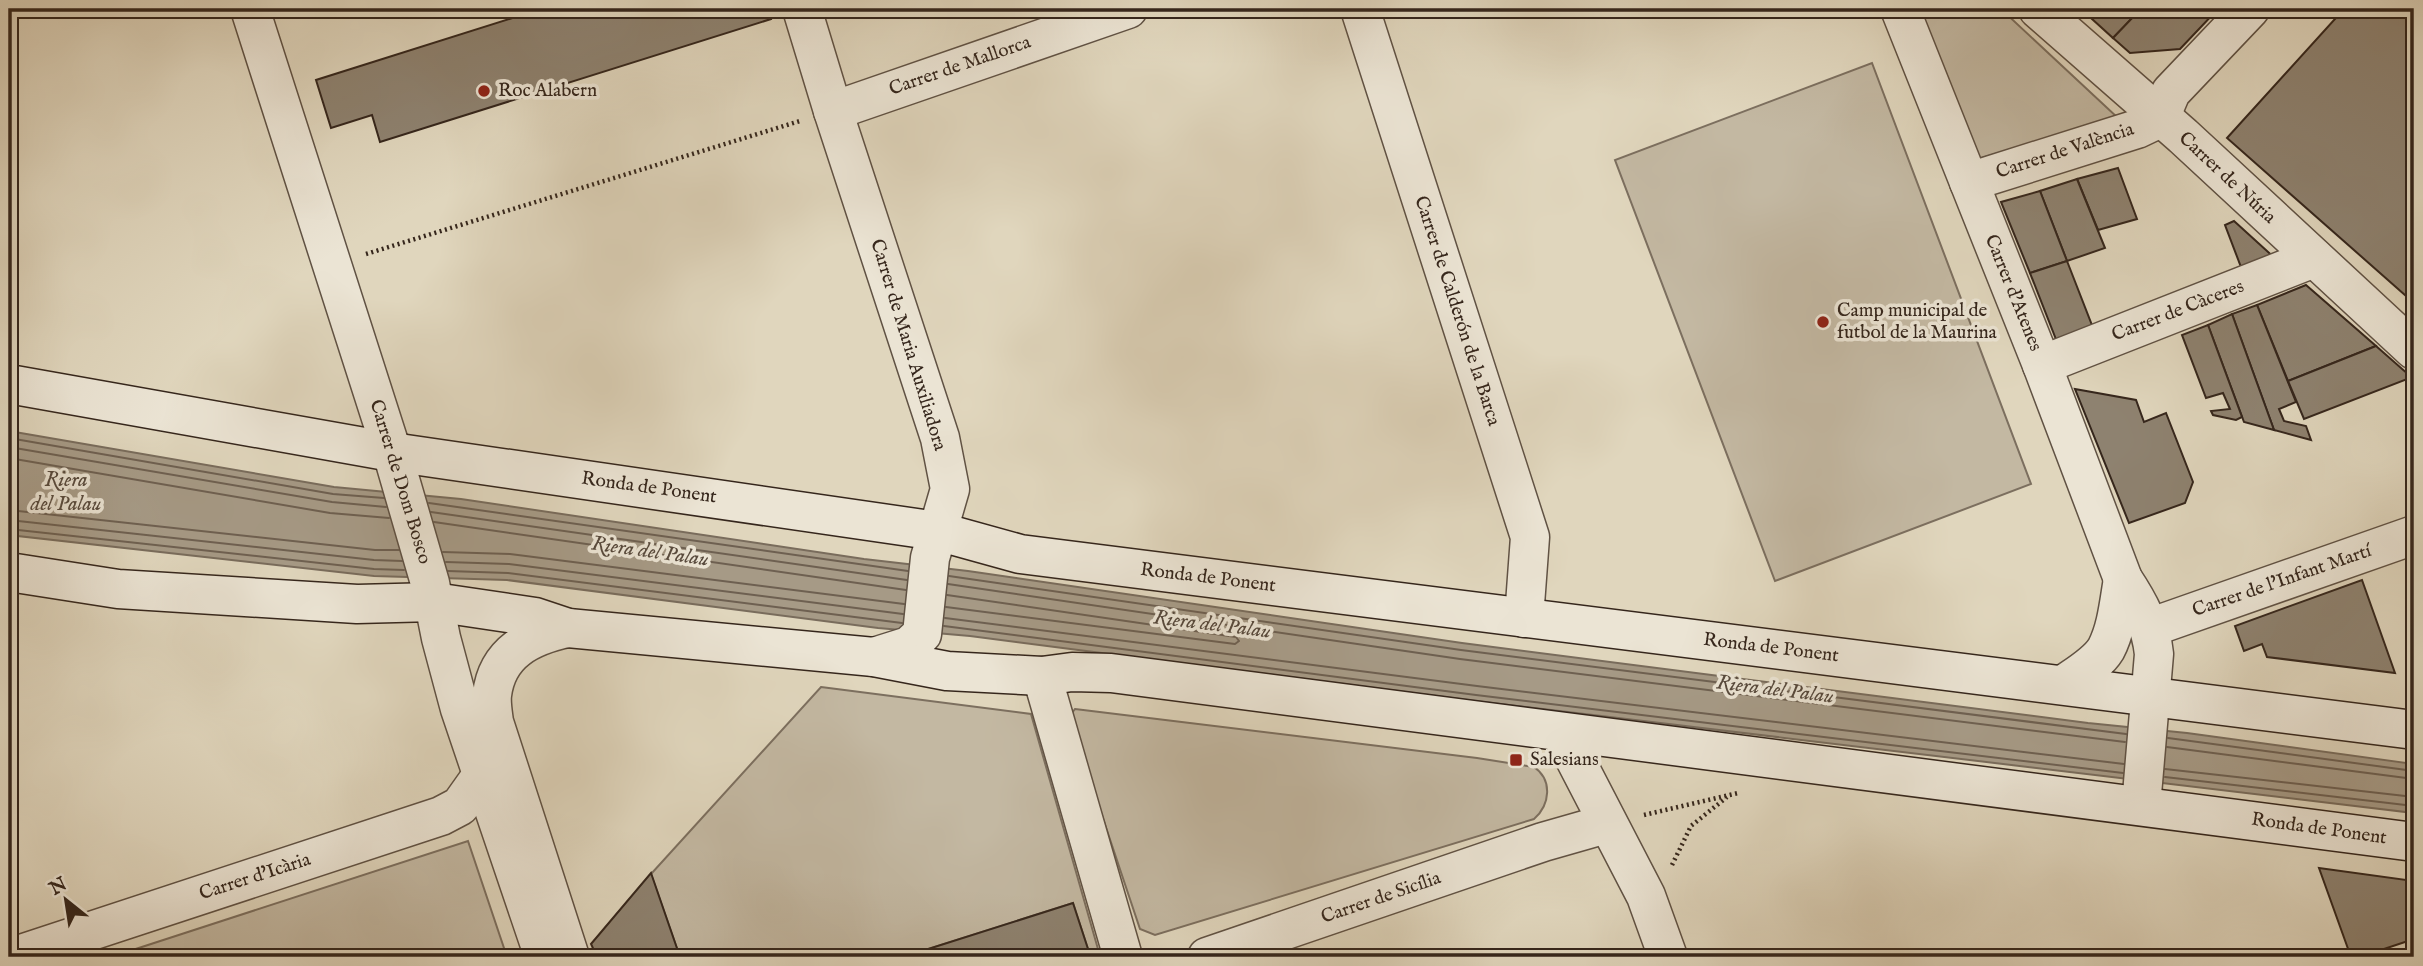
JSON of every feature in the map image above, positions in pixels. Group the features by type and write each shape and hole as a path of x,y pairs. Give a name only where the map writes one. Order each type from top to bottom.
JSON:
{"street":[{"name":"Carrer de Dom Bosco","path":"250,9 392,452 430,583 457,697 544,957"},
{"name":"Carrer de Maria Auxiliadora","path":"802,9 940,438 950,489 934,545 922,634 909,646 873,657"},
{"name":"Carrer de Mallorca","path":"833,111 1128,9"},
{"name":"Carrer de Calderón de la Barca","path":"1360,9 1530,537 1524,618"},
{"name":"Carrer d'Atenes","path":"1899,9 2042,365 2123,579 2141,604 2149,628 2154,654 2141,801"},
{"name":"Carrer de Núria","path":"2038,9 2414,350"},
{"path":"2160,118 2171,92 2250,9"},
{"name":"Carrer de València","path":"1969,182 2137,129 2160,118"},
{"name":"Carrer de Càceres","path":"2042,365 2314,258"},
{"name":"Ronda de Ponent","path":"9,384 934,545 2063,685 2149,708 2414,730"},
{"name":"Carrer de l'Infant Martí","path":"2149,628 2414,535"},
{"name":"Ronda de Ponent","path":"9,572 117,589 356,604 434,603 535,617 568,628 873,657 947,671 1042,676 1072,672 1111,673 1561,732 2141,801 2414,842"},
{"name":"Carrer d'Atenes","path":"2063,685 2105,650 2117,618 2123,579"},
{"path":"568,628 543,634 512,651 501,665 492,695 494,722 570,957"},
{"path":"1042,676 1123,957"},
{"path":"1561,732 1606,824 1646,897 1668,957"},
{"path":"1554,839 1564,826 1577,787 1561,732"},
{"name":"Carrer d'Icària","path":"12,957 441,816 460,806 482,775"},
{"name":"Carrer de Sicília","path":"1207,957 1554,839 1606,824"}],"path":[{"path":"332,265 833,111"},
{"path":"1667,874 1691,826 1729,796"}],"shaded area":[{"path":"1913,9 2001,9 2118,118 1978,159"},
{"name":"Camp municipal de futbol de la Maurina","path":"1872,63 2031,484 1775,581 1615,160"},
{"path":"821,687 1031,714 1098,949 1089,952 1073,903 903,957 680,957 651,874"},
{"path":"1075,709 1534,767 1547,785 1546,800 1534,819 1155,935 1140,929 1069,717"},
{"path":"468,841 507,957 111,957"}],"water":[{"name":"Riera del Palau","path":"9,431 334,487 461,499 1462,643 2088,723 2187,733 2414,764 2414,813 1475,701 507,580 374,576 9,535"}],"building":[{"path":"541,9 768,9 771,19 380,142 372,115 331,128 316,80"},
{"path":"2081,9 2130,9 2136,14 2113,38"},
{"path":"2150,9 2218,9 2180,49 2130,53 2113,38 2136,14 2141,18"},
{"path":"2344,9 2414,11 2414,303 2227,138"},
{"path":"2118,168 2137,219 2098,230 2077,179"},
{"path":"2077,179 2105,248 2067,261 2040,191"},
{"path":"2040,191 2067,261 2030,273 2001,202"},
{"path":"2234,221 2278,261 2244,275 2225,225"},
{"path":"2067,261 2095,333 2059,347 2030,273"},
{"path":"2306,285 2376,346 2288,381 2257,305"},
{"path":"2257,305 2296,402 2279,409 2284,421 2306,426 2311,440 2274,430 2232,314"},
{"path":"2232,314 2274,430 2244,422 2208,325"},
{"path":"2208,325 2242,417 2236,420 2213,415 2211,411 2230,409 2223,393 2206,398 2182,335"},
{"path":"2376,346 2410,378 2304,419 2288,381"},
{"path":"2075,389 2136,400 2144,422 2166,413 2193,482 2185,503 2129,523"},
{"path":"2362,580 2395,673 2267,657 2262,644 2244,651 2235,626"},
{"path":"2319,868 2414,881 2414,939 2360,957 2351,957"},
{"path":"651,873 680,957 597,957 591,944"},
{"path":"1073,903 1089,952 1073,957 903,957"}],"place":[{"name":"Roc Alabern","path":"484,91"},
{"name":"Camp municipal de futbol de la Maurina","path":"1823,322"},
{"name":"Salesians","path":"1516,760"}]}
